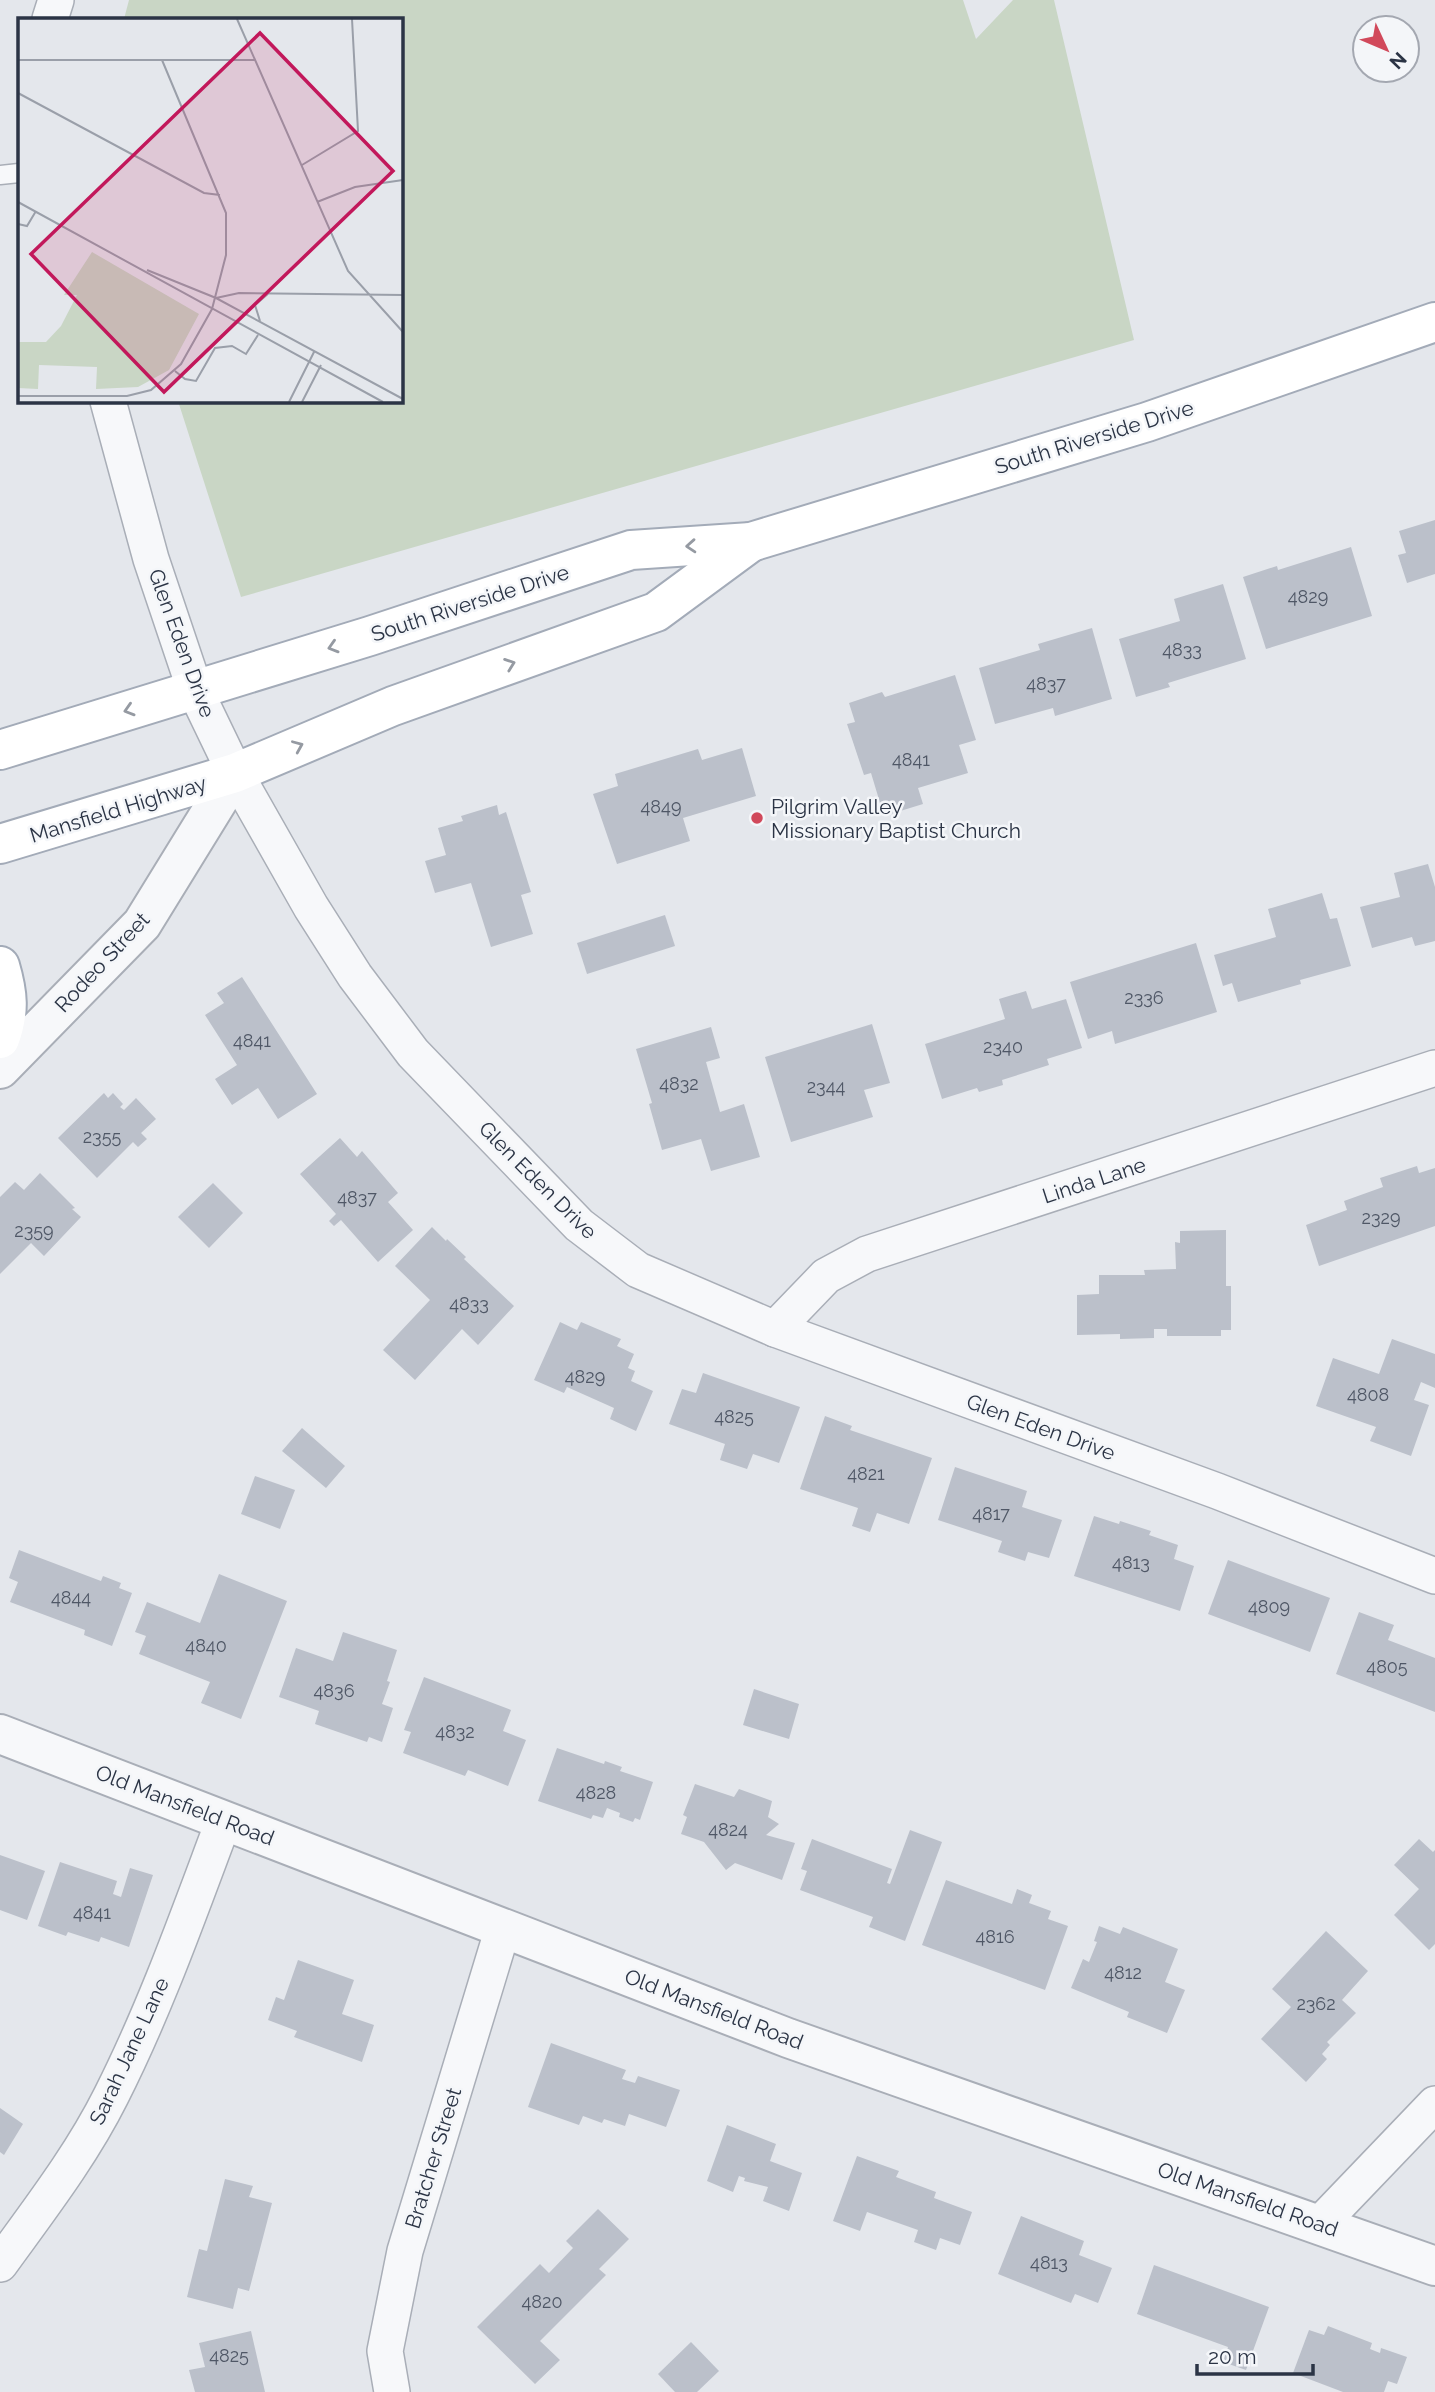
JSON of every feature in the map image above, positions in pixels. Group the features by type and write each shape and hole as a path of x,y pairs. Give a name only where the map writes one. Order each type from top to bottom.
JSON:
{"main road":[{"name":"South Riverside Drive","path":"195,690 631,550 751,542 1147,422 1435,323"},
{"name":"South Riverside Drive","path":"235,773 393,706 656,612 751,542"},
{"path":"0,750 195,690"},
{"name":"Mansfield Highway","path":"0,845 235,773"},
{"path":"0,966 6,985 7,1019 0,1039"}],"street":[{"path":"50,18 56,0"},
{"name":"Glen Eden Drive","path":"108,402 150,559 195,690 235,773 311,907 355,976 413,1053 579,1225 638,1270 775,1329 1217,1491 1435,1576"},
{"name":"Rodeo Street","path":"0,1069 142,924 235,773"},
{"name":"Linda Lane","path":"775,1329 826,1276 867,1254 1435,1068"},
{"name":"Old Mansfield Road","path":"0,1734 788,2038 1435,2266"},
{"name":"Sarah Jane Lane","path":"0,2264 66,2172 110,2098 153,2006 224,1820"},
{"name":"Bratcher Street","path":"392,2392 385,2351 405,2251 503,1928"},
{"path":"1320,2224 1435,2104"}],"lane":[{"path":"0,175 18,173"}],"green space":[{"path":"129,0 963,0 976,39 1013,0 1054,0 1134,340 241,597 178,402 402,402 402,18 124,18"}],"building":[{"path":"1435,520 1435,574 1407,583 1398,555 1406,553 1399,531"},
{"path":"1351,547 1372,616 1266,649 1243,577 1277,566 1278,570"},
{"path":"1223,584 1246,659 1168,683 1170,687 1136,697 1119,639 1180,621 1174,599"},
{"path":"1092,628 1112,699 1055,716 1053,708 995,724 979,668 1040,650 1038,644"},
{"path":"955,675 976,740 959,745 968,773 918,788 923,804 884,816 871,773 864,775 847,724 855,722 849,703 882,692 885,697"},
{"path":"742,748 756,796 683,818 690,841 617,864 593,794 618,786 615,774 698,749 702,760"},
{"path":"497,805 499,815 506,812 531,892 521,895 533,934 491,947 471,883 435,893 425,861 446,855 438,828 463,821 461,816"},
{"path":"1428,864 1435,887 1435,941 1415,946 1412,937 1372,948 1360,907 1400,897 1394,873"},
{"path":"1322,893 1330,919 1337,918 1351,966 1300,980 1301,984 1238,1002 1232,983 1223,986 1214,955 1276,937 1268,909"},
{"path":"665,915 675,946 587,974 577,943"},
{"path":"1196,943 1217,1012 1115,1044 1112,1031 1088,1039 1070,982"},
{"path":"242,977 317,1094 278,1119 258,1088 232,1105 215,1079 237,1065 205,1015 224,1003 217,993"},
{"path":"1026,991 1032,1009 1066,999 1082,1048 1047,1059 1049,1065 1002,1080 1003,1085 979,1092 977,1088 942,1099 925,1044 1005,1019 999,999"},
{"path":"872,1024 890,1083 864,1090 873,1117 791,1142 765,1057"},
{"path":"711,1027 720,1058 706,1062 720,1112 744,1104 760,1157 711,1171 701,1139 662,1150 636,1049"},
{"path":"104,1093 108,1098 113,1093 123,1104 120,1107 124,1110 136,1098 156,1119 141,1133 147,1139 138,1147 133,1142 97,1178 58,1138"},
{"path":"340,1138 357,1157 362,1151 398,1193 388,1202 413,1230 378,1262 341,1220 334,1226 329,1221 336,1214 300,1174"},
{"path":"1417,1166 1419,1173 1435,1168 1435,1226 1319,1266 1306,1225 1347,1210 1344,1201 1383,1187 1380,1178"},
{"path":"40,1173 81,1217 44,1256 31,1243 0,1274 0,1197 15,1182 24,1190"},
{"path":"213,1183 243,1213 209,1248 178,1217"},
{"path":"432,1227 514,1306 478,1345 462,1329 415,1380 383,1350 430,1300 395,1266"},
{"path":"1226,1230 1226,1286 1231,1286 1231,1330 1221,1330 1221,1336 1167,1336 1167,1329 1154,1329 1154,1338 1120,1339 1120,1334 1077,1335 1077,1295 1099,1294 1099,1275 1145,1275 1144,1270 1176,1269 1175,1242 1180,1243 1180,1231"},
{"path":"560,1322 577,1330 581,1322 621,1339 617,1346 634,1354 628,1368 635,1371 631,1381 653,1391 636,1431 610,1419 614,1408 567,1387 564,1393 534,1380"},
{"path":"1392,1339 1435,1354 1435,1388 1421,1382 1414,1400 1429,1405 1411,1456 1370,1441 1376,1427 1316,1406 1333,1358 1379,1374"},
{"path":"703,1373 800,1407 779,1463 753,1454 747,1469 720,1460 725,1444 669,1424 682,1389 696,1393"},
{"path":"825,1416 852,1426 850,1430 932,1458 909,1524 877,1513 870,1532 852,1526 858,1508 800,1489"},
{"path":"302,1428 345,1466 326,1488 282,1451"},
{"path":"955,1467 1027,1491 1022,1507 1062,1520 1049,1558 1028,1552 1025,1561 998,1552 1002,1541 938,1520"},
{"path":"255,1476 295,1490 280,1529 241,1514"},
{"path":"1094,1516 1151,1531 1149,1535 1178,1545 1174,1559 1194,1566 1180,1611 1074,1576"},
{"path":"19,1550 101,1581 103,1576 121,1583 119,1588 132,1593 112,1646 84,1635 85,1630 10,1602 18,1582 9,1578"},
{"path":"1228,1560 1330,1598 1310,1652 1208,1614"},
{"path":"219,1574 287,1601 241,1719 201,1703 210,1682 139,1654 146,1636 135,1632 147,1602 200,1623"},
{"path":"1359,1612 1394,1625 1388,1640 1435,1658 1435,1712 1336,1674"},
{"path":"343,1632 397,1650 382,1704 393,1708 382,1742 369,1737 367,1742 315,1724 319,1711 279,1697 296,1648 333,1661"},
{"path":"424,1677 511,1710 503,1731 526,1740 508,1786 468,1770 465,1776 403,1753 411,1732 404,1730"},
{"path":"754,1689 799,1704 789,1739 743,1725"},
{"path":"557,1748 604,1764 605,1761 622,1767 620,1771 653,1782 640,1820 635,1818 633,1822 619,1817 620,1813 607,1808 603,1818 593,1815 591,1819 538,1801"},
{"path":"695,1784 734,1797 739,1789 772,1801 768,1817 779,1824 766,1835 795,1843 782,1880 735,1863 726,1870 704,1842 681,1834 687,1817 683,1815"},
{"path":"910,1830 942,1842 905,1941 869,1927 873,1917 800,1890 807,1871 801,1869 812,1839 892,1869 887,1883 890,1884"},
{"path":"1419,1839 1433,1852 1435,1850 1435,1944 1429,1950 1394,1915 1419,1889 1394,1865"},
{"path":"0,1855 45,1871 27,1920 0,1910"},
{"path":"60,1862 117,1881 113,1894 121,1897 130,1868 153,1875 129,1947 101,1937 99,1942 68,1932 66,1936 38,1926"},
{"path":"946,1880 1012,1904 1017,1889 1032,1895 1029,1903 1051,1911 1048,1919 1068,1926 1045,1990 922,1945"},
{"path":"1099,1926 1120,1934 1123,1927 1178,1949 1165,1982 1185,1990 1167,2033 1127,2017 1129,2012 1071,1988 1083,1959 1089,1962 1097,1942 1094,1941"},
{"path":"1326,1931 1368,1971 1342,2000 1356,2013 1327,2042 1330,2045 1322,2054 1327,2059 1306,2082 1261,2039 1291,2007 1272,1989"},
{"path":"298,1960 354,1980 342,2014 374,2025 362,2062 294,2037 297,2031 268,2020 276,1997 284,2000"},
{"path":"551,2043 626,2070 622,2079 635,2083 638,2076 680,2090 666,2127 629,2114 625,2126 604,2119 602,2123 583,2116 579,2125 528,2107"},
{"path":"0,2108 23,2124 4,2155 0,2152"},
{"path":"727,2125 776,2144 770,2161 802,2173 789,2211 763,2201 768,2187 744,2181 745,2178 739,2176 733,2192 707,2181"},
{"path":"857,2156 899,2171 896,2177 936,2192 934,2198 972,2212 960,2245 940,2238 936,2250 914,2242 918,2230 867,2212 860,2231 833,2221"},
{"path":"225,2179 253,2186 249,2197 272,2203 249,2291 238,2288 233,2309 187,2297 199,2249 207,2251"},
{"path":"598,2209 629,2239 599,2269 606,2275 540,2341 560,2360 535,2384 477,2327 540,2264 549,2273 573,2248 566,2241"},
{"path":"1021,2216 1084,2241 1079,2255 1112,2268 1098,2303 1075,2294 1071,2303 998,2274"},
{"path":"1154,2265 1269,2307 1246,2370 1223,2362 1228,2347 1137,2314"},
{"path":"1328,2326 1372,2343 1370,2349 1380,2353 1381,2348 1407,2357 1397,2384 1388,2381 1384,2392 1343,2392 1293,2373 1309,2330 1324,2335"},
{"path":"251,2331 265,2392 195,2392 189,2370 205,2367 199,2343"},
{"path":"691,2342 719,2371 697,2392 675,2392 658,2374"}],"place":[{"name":"Pilgrim Valley Missionary Baptist Church","path":"757,818"}]}
